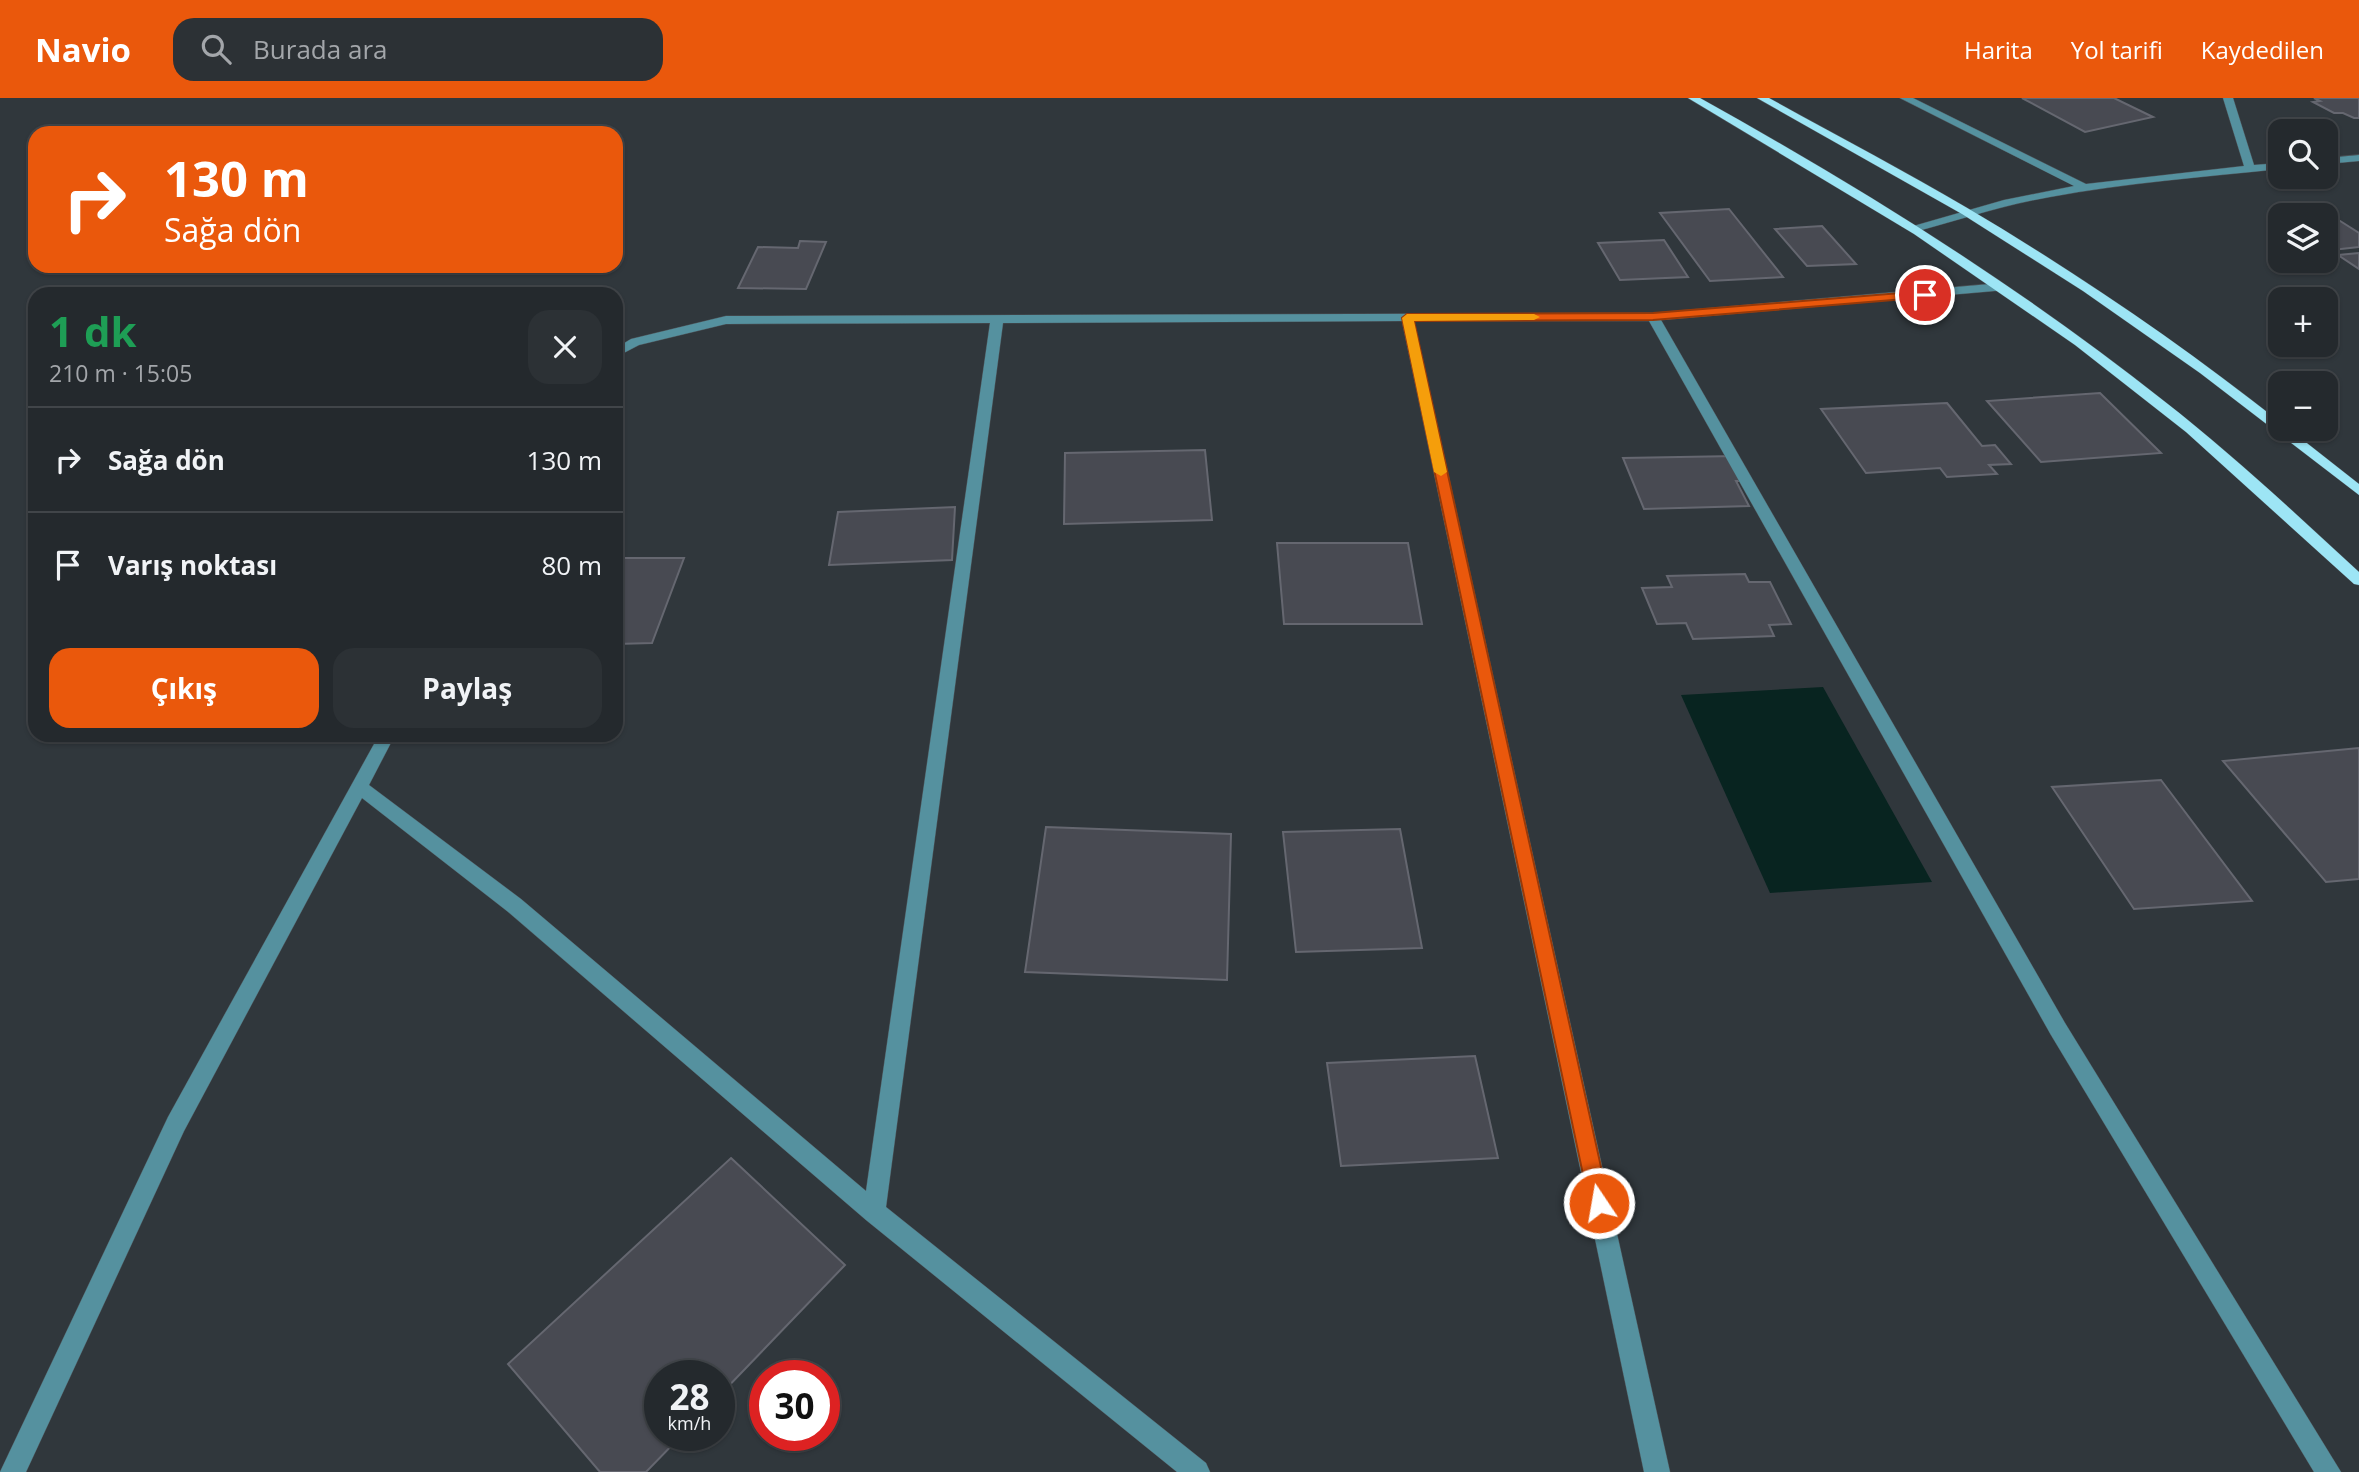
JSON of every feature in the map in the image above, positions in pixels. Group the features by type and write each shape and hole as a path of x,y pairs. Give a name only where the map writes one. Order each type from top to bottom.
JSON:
{"main road":[{"path":"1693,98 1914,229 2002,287 2133,383 2256,485 2359,580"},
{"path":"1762,98 1965,211 2135,321 2268,418"},
{"path":"2297,441 2359,491"}],"street":[{"path":"1905,98 2082,186"},
{"path":"2228,98 2250,169"},
{"path":"2338,161 2359,158"},
{"path":"1914,229 1965,211 2082,186 2268,167"},
{"path":"623,350 635,342 726,320 1653,317 2002,287"},
{"path":"1653,317 2058,1029 2328,1472"},
{"path":"1407,318 1657,1472"},
{"path":"874,1212 998,319"},
{"path":"13,1472 176,1124 383,742"},
{"path":"359,787 513,905 874,1212 1196,1472"}],"shaded area":[{"path":"1823,687 1932,882 1770,893 1681,695"}],"building":[{"path":"2022,98 2114,98 2153,117 2085,132"},
{"path":"2314,98 2359,98 2359,118 2334,113 2313,102 2320,101"},
{"path":"1729,209 1783,277 1710,281 1660,213"},
{"path":"2338,220 2359,233 2359,247 2338,249"},
{"path":"1822,226 1856,264 1807,266 1775,229"},
{"path":"1664,240 1688,277 1620,280 1598,243"},
{"path":"800,241 826,242 806,289 738,288 758,247 798,248"},
{"path":"2359,253 2359,269 2338,255"},
{"path":"2100,393 2161,453 2041,462 1987,401"},
{"path":"1947,403 1982,446 1995,445 2011,464 1989,465 1997,474 1947,477 1940,468 1866,473 1821,409"},
{"path":"1205,450 1212,520 1064,524 1065,453"},
{"path":"1736,456 1749,481 1736,481 1749,506 1644,509 1623,458"},
{"path":"955,507 952,560 829,565 838,512"},
{"path":"1277,543 1408,543 1422,624 1284,624"},
{"path":"623,558 684,558 652,643 623,644"},
{"path":"1745,574 1749,582 1770,582 1791,624 1769,625 1774,636 1693,639 1686,623 1657,624 1642,588 1672,587 1667,576"},
{"path":"2359,748 2359,879 2326,882 2223,761"},
{"path":"2161,780 2252,901 2134,909 2052,787"},
{"path":"1046,827 1231,834 1227,980 1025,972"},
{"path":"1400,829 1422,948 1296,952 1283,832"},
{"path":"1475,1056 1498,1158 1341,1166 1327,1063"},
{"path":"731,1158 845,1265 754,1360 749,1360 749,1365 735,1379 735,1360 644,1360 644,1451 666,1451 646,1472 600,1472 508,1364"}],"slow traffic":[{"path":"1441,472 1407,318 1534,317"}],"route":[{"path":"1599,1203 1407,318 1653,317 1925,295"}]}
